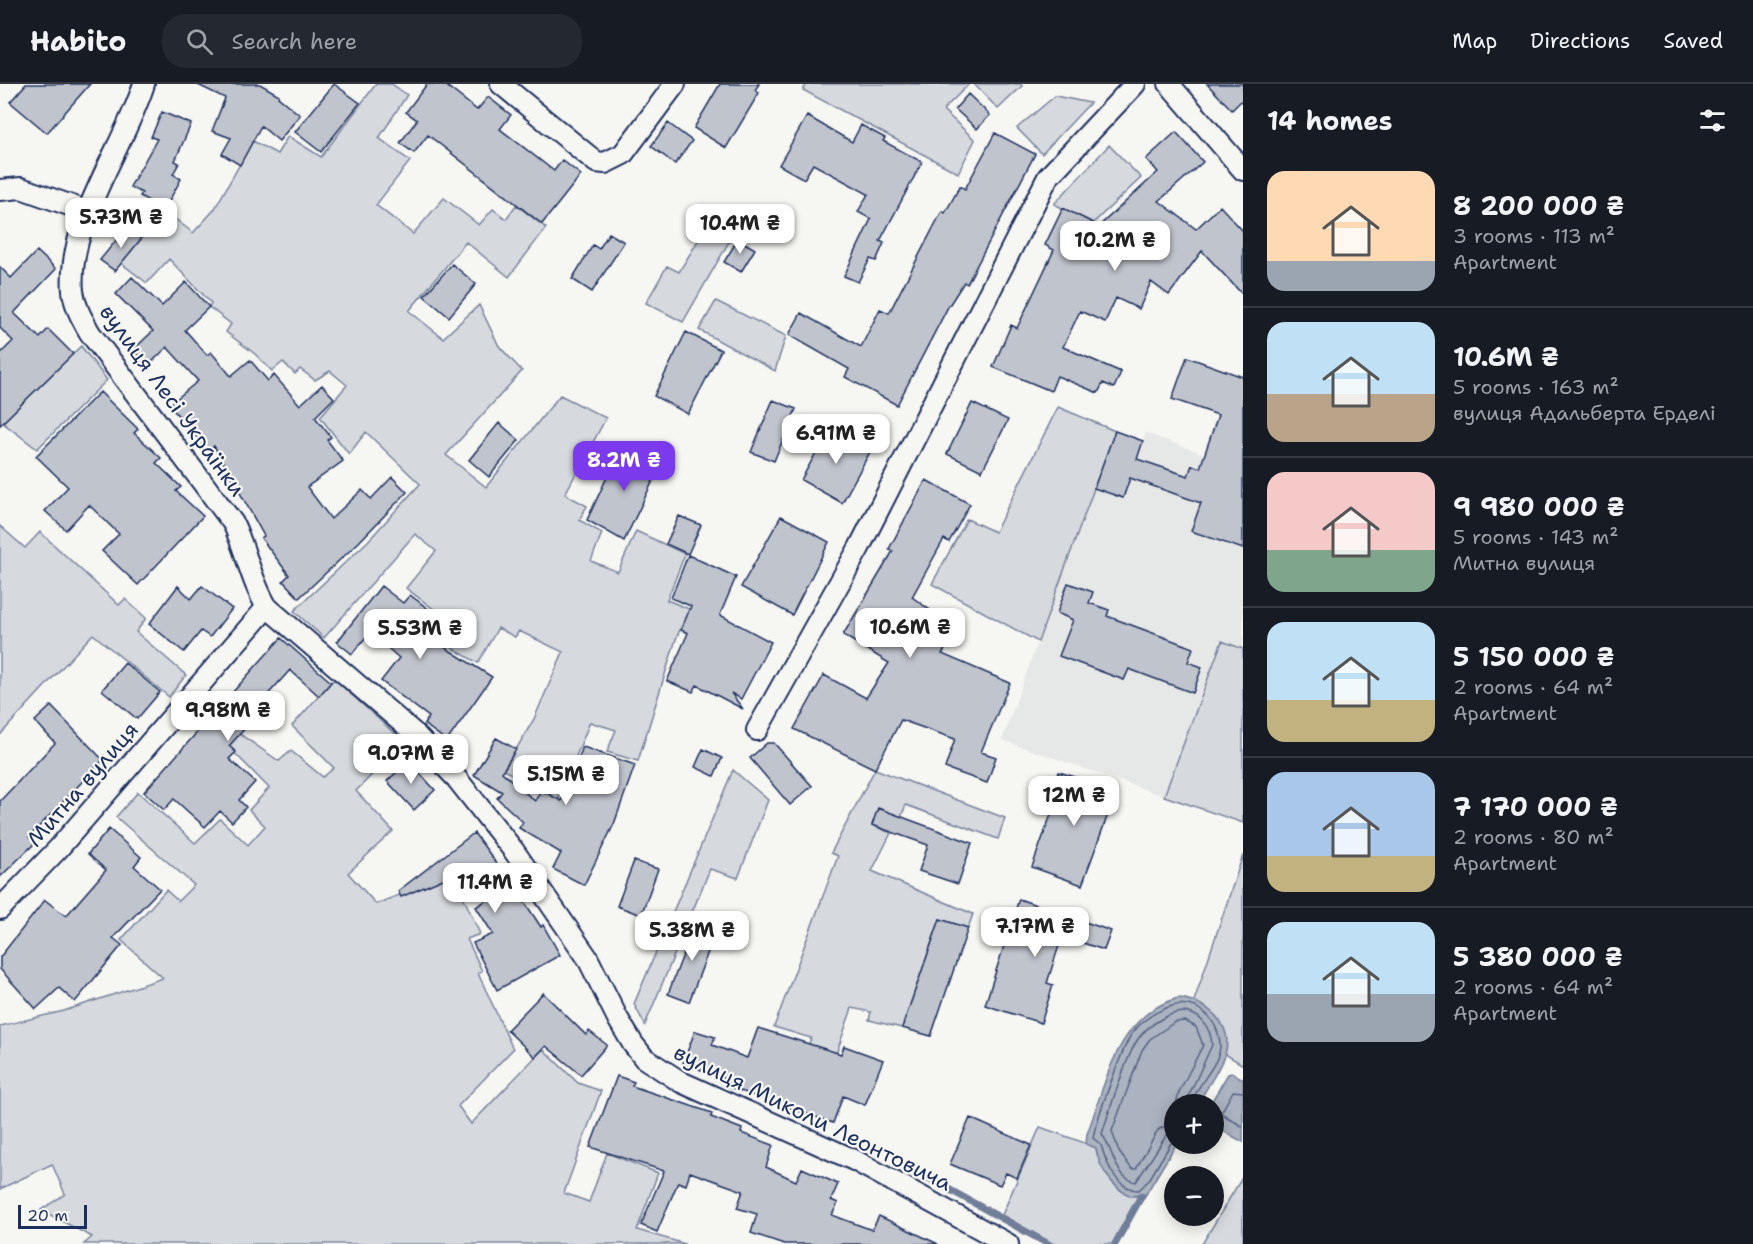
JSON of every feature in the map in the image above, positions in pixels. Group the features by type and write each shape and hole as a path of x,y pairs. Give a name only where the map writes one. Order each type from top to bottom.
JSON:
{"street":[{"name":"вулиця Лесі Українки","path":"144,84 129,125 88,212 73,274 73,292 79,314 107,357 233,523 245,547 258,593 267,607"},
{"path":"501,84 596,162 605,163 623,154 675,84"},
{"path":"757,730 859,548 1048,177 1135,84"},
{"path":"1169,84 1243,170"},
{"path":"0,190 21,188 88,212"},
{"name":"Митна вулиця","path":"0,909 58,849 267,607"},
{"name":"вулиця Миколи Леонтовича","path":"267,607 414,734 465,788 514,851 587,957 618,1019 644,1058 681,1082 879,1172 1008,1244"}],"shaded area":[{"path":"376,84 392,84 407,95 379,138 410,161 376,205 413,234 444,198 479,225 493,209 506,219 516,205 546,228 509,277 466,242 409,311 443,338 479,305 499,346 522,371 446,455 486,487 560,395 606,418 565,494 587,506 579,520 602,533 591,561 618,572 636,531 685,554 667,600 689,609 676,639 638,761 607,752 616,730 590,722 558,800 504,770 534,719 563,652 519,631 515,637 498,628 478,663 445,644 456,626 406,588 436,551 415,534 324,638 294,611 368,541 420,484 366,432 349,454 320,417 347,385 330,371 315,380 300,369 295,374 283,362 272,371 255,354 226,332 231,324 209,307 211,303 169,259 147,283 121,263 164,210 193,233 214,210 253,141 277,154 288,136 321,157"},
{"path":"807,84 969,84 943,110 975,140 958,173 803,90"},
{"path":"974,84 1021,84 1022,86 998,109"},
{"path":"1055,96 1090,103 1042,154 1017,128"},
{"path":"1109,145 1141,178 1093,223 1054,204"},
{"path":"711,219 734,233 683,322 646,303 667,266 679,272"},
{"path":"716,301 786,336 775,371 699,330"},
{"path":"81,346 107,380 37,449 3,423 0,425 0,420 3,422"},
{"path":"1058,407 1115,431 1038,642 932,584 967,519 995,532"},
{"path":"1115,431 1143,441 1146,433 1204,454 1206,450 1243,464 1243,649 1222,641 1164,796 1002,740"},
{"path":"0,526 25,548 40,532 119,605 125,599 146,618 136,632 186,675 169,697 93,634 0,735"},
{"path":"1222,641 1243,649 1243,823 1164,796"},
{"path":"334,679 404,742 356,791 393,831 348,873 376,904 453,874 480,934 467,939 482,971 478,973 513,1049 458,1106 471,1124 543,1049 578,1083 601,1091 564,1193 589,1202 607,1153 658,1173 637,1230 685,1244 84,1244 92,1237 41,1210 65,1194 52,1164 0,1189 0,1026 64,1011 163,978 121,940 166,890 178,901 194,885 116,817 138,792 195,843 220,819 248,845 265,826 249,810 269,788 218,736 228,726 279,761 291,751 323,777 334,768 292,726"},
{"path":"875,769 1005,818 998,839 906,805 901,817 878,809 872,825 891,833 872,871 973,914 968,928 940,919 902,1028 869,1020 871,1012 852,1008 833,1063 805,1055 811,1038 774,1027 838,856 831,853"},
{"path":"733,770 768,800 738,878 710,869 645,1025 634,1004"},
{"path":"1243,855 1243,1065 1225,1054 1226,1045 1194,1001"},
{"path":"1040,1127 1096,1147 1106,1174 1120,1190 1137,1196 1146,1194 1118,1244 1054,1244 1002,1215"},
{"path":"1243,1176 1243,1244 1202,1244 1213,1226 1224,1226 1224,1208"}],"water":[{"path":"1178,998 1198,1003 1207,1008 1221,1023 1226,1032 1227,1043 1225,1054 1204,1094 1164,1094 1164,1154 1170,1154 1146,1194 1131,1196 1118,1188 1103,1169 1096,1148 1086,1144 1087,1134 1108,1072 1117,1053 1127,1035 1140,1019 1157,1007"},
{"path":"1232,1073 1243,1079 1243,1142 1224,1132 1224,1094 1216,1094 1228,1074"}],"building":[{"path":"26,84 90,84 47,133 10,102"},
{"path":"196,84 260,84 279,95 278,97 300,115 279,141 261,126 240,165 222,154 231,138 212,131 225,98"},
{"path":"334,84 360,103 321,152 295,132"},
{"path":"427,84 444,84 477,110 488,97 511,115 500,129 554,171 562,160 581,175 542,224 428,135 414,153 400,143 417,120 406,112"},
{"path":"720,84 759,84 755,90 759,93 726,148 694,128"},
{"path":"1207,84 1243,84 1243,99 1232,110"},
{"path":"968,94 990,115 977,129 955,109"},
{"path":"162,112 191,124 175,161 179,163 173,174 181,179 164,210 140,196 142,193 130,187 157,139 151,137"},
{"path":"807,116 852,142 861,125 885,138 883,141 922,162 880,241 884,243 876,261 870,259 858,282 844,276 871,219 858,212 868,194 813,164 804,179 779,165"},
{"path":"668,123 692,141 675,164 651,146"},
{"path":"1176,132 1203,162 1159,201 1196,229 1220,206 1243,231 1243,295 1202,251 1169,295 1151,282 1139,309 1116,298 1105,322 1080,311 1063,347 1121,372 1114,388 1103,383 1098,393 1057,376 1051,391 993,367 1011,325 1017,328 1054,250 1045,245 1063,208 1099,226 1158,172 1146,159"},
{"path":"995,133 1035,154 967,284 964,282 948,307 897,405 845,377 849,369 789,335 801,313 861,347 880,309 889,313 942,211 945,213 960,186 965,189"},
{"path":"127,227 141,239 115,271 100,260"},
{"path":"609,233 624,242 592,292 572,279 593,245 599,249"},
{"path":"738,239 755,249 741,272 724,262"},
{"path":"37,251 56,269 14,313 40,338 48,329 73,354 0,425 0,354 13,341 0,328 0,267 11,278"},
{"path":"452,264 476,284 449,317 424,296"},
{"path":"132,277 162,306 186,282 209,307 185,330 207,355 211,352 231,376 250,360 268,381 274,375 300,405 322,385 334,398 315,417 331,437 327,440 343,461 307,487 331,519 362,490 371,499 392,477 407,492 359,542 299,598 283,581 289,575 261,538 264,536 214,446 209,451 169,405 198,381 167,347 148,366 133,350 153,331 116,294"},
{"path":"686,332 721,350 688,414 654,396"},
{"path":"1187,357 1243,377 1243,549 1191,531 1201,503 1130,478 1123,498 1094,488 1115,431 1143,441 1137,459 1188,476 1192,465 1200,468 1218,415 1172,399"},
{"path":"100,392 138,429 134,433 161,458 156,463 181,487 176,491 203,516 138,585 102,551 119,534 89,505 66,530 45,511 68,487 36,456"},
{"path":"773,400 796,409 774,461 751,452"},
{"path":"972,403 1008,420 982,471 947,454"},
{"path":"499,423 519,440 489,477 469,460"},
{"path":"830,428 871,450 842,503 801,480"},
{"path":"622,445 661,464 624,541 587,520"},
{"path":"926,480 970,504 949,542 944,539 912,597 958,630 942,654 1010,683 981,752 996,757 987,783 945,768 955,739 901,720 875,769 794,729 824,675 866,698 889,663 843,635 893,551 889,549"},
{"path":"679,516 701,525 688,554 666,544"},
{"path":"781,516 829,542 792,615 741,587"},
{"path":"688,555 736,577 720,615 771,642 741,699 731,693 743,709 697,685 693,692 667,681 688,633 681,630 691,606 671,598"},
{"path":"1068,583 1093,592 1089,603 1109,610 1107,616 1193,648 1188,662 1202,667 1193,693 1129,669 1124,680 1059,656 1073,620 1057,613"},
{"path":"178,586 191,599 202,586 232,609 210,637 201,631 184,652 149,624"},
{"path":"381,586 403,603 410,595 427,608 426,610 453,626 441,645 492,677 447,741 424,724 429,717 381,681 399,658 370,632 352,654 337,642"},
{"path":"281,638 331,682 319,696 290,670 263,700 267,704 229,746 236,752 229,759 255,782 239,800 246,807 232,822 220,811 205,827 174,799 164,810 144,792"},
{"path":"125,663 160,692 137,719 102,690"},
{"path":"51,706 103,760 29,837 35,843 0,877 0,801 55,743 35,721"},
{"path":"496,738 516,749 502,772 535,801 541,790 561,801 583,747 635,765 614,824 584,885 553,869 561,853 519,828 523,822 497,798 502,792 474,775"},
{"path":"767,743 774,743 812,786 790,805 750,758"},
{"path":"703,749 722,758 714,776 695,767"},
{"path":"409,761 435,790 414,810 387,781"},
{"path":"1059,772 1117,790 1082,885 1032,867 1053,809 1048,807"},
{"path":"878,808 972,843 958,884 919,871 928,845 872,825"},
{"path":"109,829 141,857 134,866 160,889 113,938 122,945 75,1002 59,988 36,1009 0,969 0,957 45,900 66,916 106,870 88,854"},
{"path":"474,833 492,857 508,886 512,883 541,927 543,925 560,955 497,990 473,943 493,934 476,907 487,900 469,868 401,897 398,891"},
{"path":"634,861 658,869 641,915 617,906"},
{"path":"1019,899 1111,931 1104,950 1062,936 1047,983 1053,985 1041,1023 985,1005"},
{"path":"940,919 968,928 931,1036 902,1028"},
{"path":"696,921 714,928 714,936 689,1002 668,994"},
{"path":"543,993 586,1035 589,1031 607,1045 581,1075 546,1046 535,1057 507,1030"},
{"path":"758,1028 841,1054 844,1046 883,1060 865,1105 843,1096 833,1123 726,1086 728,1080 683,1063 695,1031 715,1037 712,1045 747,1058"},
{"path":"617,1076 634,1082 632,1086 712,1113 711,1117 742,1129 741,1133 773,1145 766,1167 796,1181 802,1168 838,1184 831,1200 838,1203 832,1215 872,1230 879,1216 938,1244 784,1244 751,1233 757,1214 737,1208 743,1191 690,1172 686,1185 678,1182 657,1232 641,1225 664,1171 590,1147"},
{"path":"970,1118 1031,1145 1017,1178 1006,1173 1000,1185 950,1164"}],"waterway":[{"path":"914,1170 1048,1244"},
{"path":"1115,1244 1141,1196"}]}
